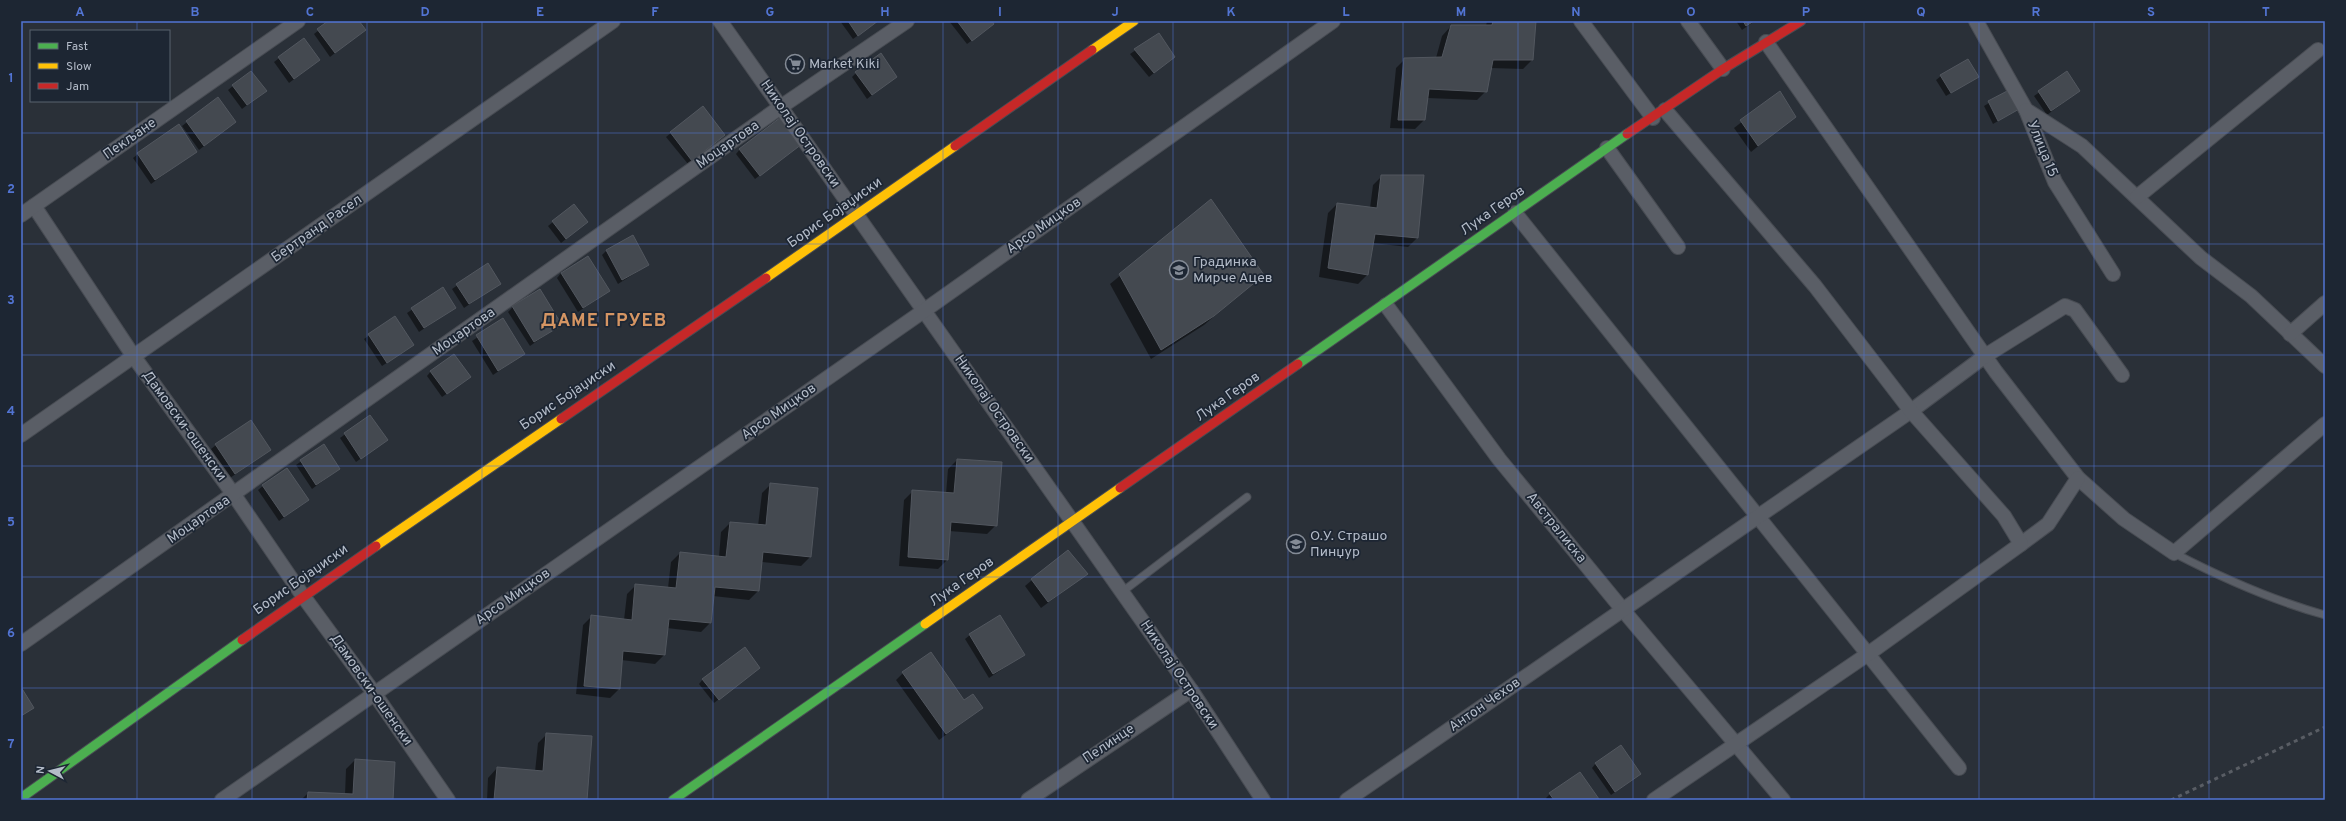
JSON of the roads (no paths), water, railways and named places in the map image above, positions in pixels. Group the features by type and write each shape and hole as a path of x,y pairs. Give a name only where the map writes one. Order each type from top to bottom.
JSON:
{"street":[{"name":"Пекљане","path":"21,215 298,21"},
{"name":"Бертранд Расел","path":"21,435 612,21"},
{"name":"Николај Островски","path":"720,21 782,106 1191,690 1263,800"},
{"name":"Моцартова","path":"21,644 234,495 782,106 907,21"},
{"name":"Борис Бојаџиски","path":"21,798 303,596 857,215 1134,21"},
{"name":"Арсо Мицков","path":"222,800 925,310 1333,21"},
{"path":"1581,21 1653,118"},
{"path":"1688,21 1723,69"},
{"name":"Лука Геров","path":"674,800 1072,521 1386,305 1514,213 1608,148 1723,69 1801,21"},
{"name":"Улица 15","path":"1976,21 2026,110 2055,182 2113,274"},
{"path":"1766,42 1985,356 2078,478 2124,519 2174,552 2325,424"},
{"path":"2137,197 2318,50"},
{"path":"1665,110 1815,286 1910,411 2004,516 2021,544"},
{"path":"2026,110 2082,146 2201,258 2251,296 2325,366"},
{"path":"1608,148 1678,247"},
{"name":"Дамовски-ошенски","path":"34,206 134,357 234,495 303,596 374,693 448,800"},
{"path":"1514,213 1959,768"},
{"path":"2290,334 2325,303"},
{"name":"Австралиска","path":"1386,305 1499,458 1623,610 1783,800"},
{"name":"Антон Чехов","path":"1347,800 1910,411 1985,356 2065,306 2075,310 2122,375"},
{"path":"1654,800 1868,654 2048,524 2078,478"},
{"name":"Пелинце","path":"1028,800 1191,690"}],"lane":[{"path":"1122,592 1247,497"},
{"path":"2174,552 2232,583 2289,605 2325,614"}],"railway":[{"path":"2171,800 2325,727"}],"place":[{"name":"Market Kiki","path":"795,64"},
{"name":"Градинка Мирче Ацев","path":"1179,270"},
{"name":"О.У. Страшо Пинџур","path":"1296,544"}],"district":[{"name":"ДАМЕ ГРУЕВ","path":"604,321"}]}
